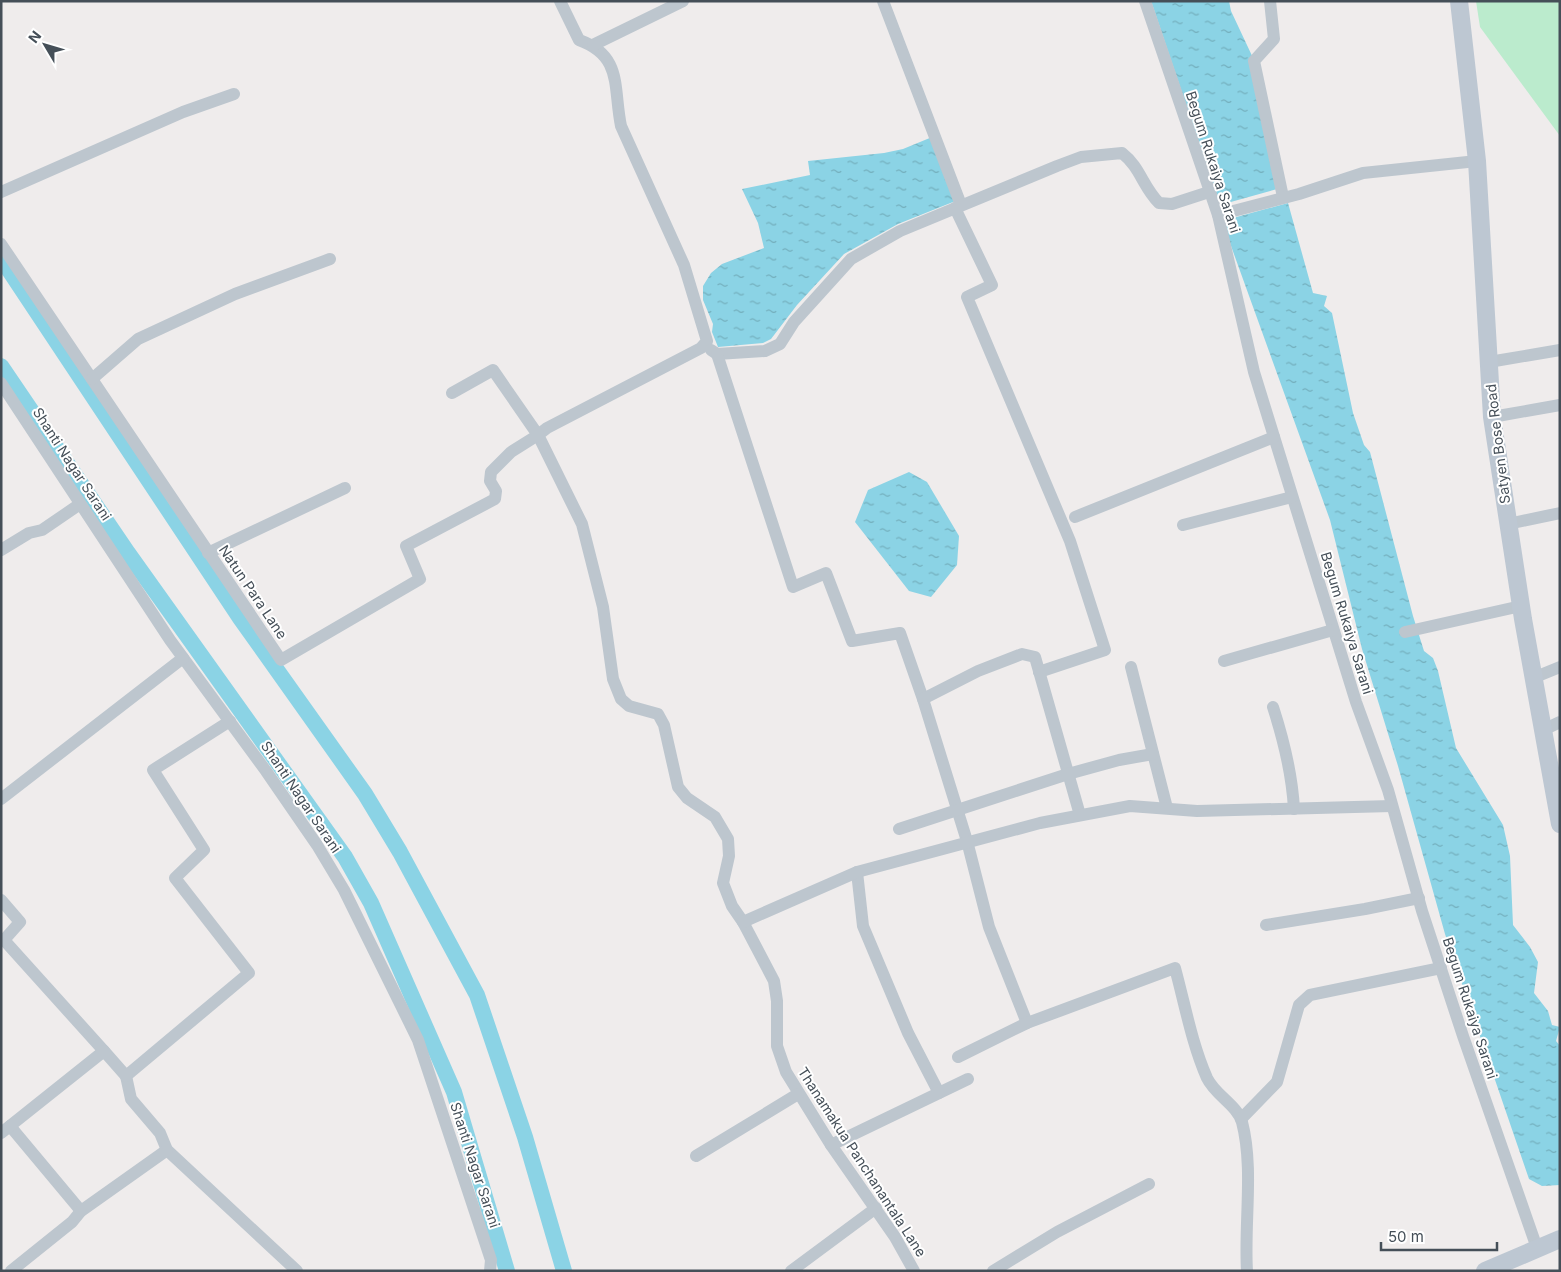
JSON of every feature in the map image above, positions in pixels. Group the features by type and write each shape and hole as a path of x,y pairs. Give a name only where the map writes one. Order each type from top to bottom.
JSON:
{"main road":[{"name":"Satyen Bose Road","path":"1459,1 1477,161 1492,417 1521,606 1543,730 1556,775 1560,822"},
{"path":"1485,1271 1560,1239"}],"street":[{"path":"452,394 493,370 538,435 546,428 684,358 707,341 684,265 621,126 616,104 615,80 608,58 593,45 579,40 560,1"},
{"path":"593,45 683,1"},
{"path":"883,1 958,207 992,285 967,297 1070,540 1105,650 1039,672"},
{"name":"Begum Rukaiya Sarani","path":"1145,1 1218,215 1254,372 1333,630 1392,806 1441,968 1537,1248"},
{"path":"1270,1 1274,38 1254,61 1283,198"},
{"path":"1,192 183,112 234,94"},
{"path":"717,354 765,351 780,344 794,322 851,259 900,231 1081,157 1122,153 1134,162 1147,191 1159,203 1172,204 1209,192"},
{"path":"1218,215 1283,198 1363,173 1477,161"},
{"name":"Natun Para Lane","path":"1,244 281,660 420,579 406,546 495,499 496,491 490,481 491,472 511,452 538,435"},
{"path":"92,380 138,340 235,294 330,259"},
{"path":"704,345 717,354 793,587 826,573 852,641 900,633 923,699 957,811 989,927 1027,1023"},
{"path":"1489,362 1560,350"},
{"name":"Shanti Nagar Sarani","path":"2,386 183,658 230,721 317,845 344,890 418,1040 491,1260 490,1271"},
{"path":"1492,417 1560,405"},
{"name":"Thanamakua Panchanantala Lane","path":"538,435 582,524 603,607 613,679 621,699 629,706 658,714 664,725 678,787 687,798 715,818 728,839 729,856 723,883 732,906 743,922 774,981 777,1001 776,1046 786,1072 831,1145 876,1208 914,1271"},
{"path":"1075,517 1274,437"},
{"path":"208,554 345,488"},
{"path":"1183,525 1292,496"},
{"path":"1,550 29,533 42,530 80,504"},
{"path":"1508,524 1560,513"},
{"path":"1405,632 1521,606"},
{"path":"1224,661 1333,630"},
{"path":"923,699 978,671 1022,654 1035,657 1080,815"},
{"path":"1,799 183,658"},
{"path":"1131,667 1167,808"},
{"path":"1534,678 1560,668"},
{"path":"1274,707 1292,777 1294,809"},
{"path":"126,1076 249,974 175,878 204,850 153,770 230,721"},
{"path":"1543,730 1560,722"},
{"path":"899,829 1068,774 1119,760 1153,754"},
{"path":"743,922 857,872 966,841 1080,815 1130,806 1197,811 1392,806"},
{"path":"857,872 862,926 908,1033 939,1093"},
{"path":"1266,925 1419,898"},
{"path":"1,900 20,922 3,941 126,1076 131,1099 160,1133 167,1150 296,1271"},
{"path":"958,1058 1027,1023 1175,968 1200,1059 1208,1079 1214,1091 1241,1119 1247,1141 1247,1271"},
{"path":"1241,1119 1278,1082 1299,1005 1310,995 1441,968"},
{"path":"81,1211 6,1130 104,1051"},
{"path":"831,1145 968,1079"},
{"path":"696,1156 798,1094"},
{"path":"11,1271 72,1222 81,1211 167,1150"},
{"path":"993,1271 1057,1232 1149,1184"},
{"path":"791,1271 876,1208"}],"green space":[{"path":"1476,1 1560,1 1560,136 1480,27"}],"water":[{"path":"1151,1 1229,1 1231,11 1254,60 1284,187 1220,205"},
{"path":"937,135 963,198 898,224 844,254 797,305 771,339 763,343 718,347 712,332 713,324 703,300 703,286 711,273 722,264 764,248 758,223 742,189 810,175 808,161 884,153 903,149"},
{"path":"1288,203 1313,293 1327,296 1324,306 1332,313 1353,413 1364,445 1370,452 1424,651 1433,658 1438,671 1456,748 1503,825 1510,856 1513,925 1530,947 1538,962 1534,993 1548,1011 1552,1025 1560,1027 1556,1041 1560,1046 1560,1185 1542,1186 1529,1179 1445,934 1398,766 1362,649 1330,520 1222,221"},
{"path":"909,472 927,482 959,536 957,565 931,597 909,591 855,522 868,490"}],"waterway":[{"path":"1,258 240,618 365,794 400,852 477,995 525,1137 564,1271"},
{"path":"1,366 128,553 345,857 371,903 454,1092 507,1271"}]}
